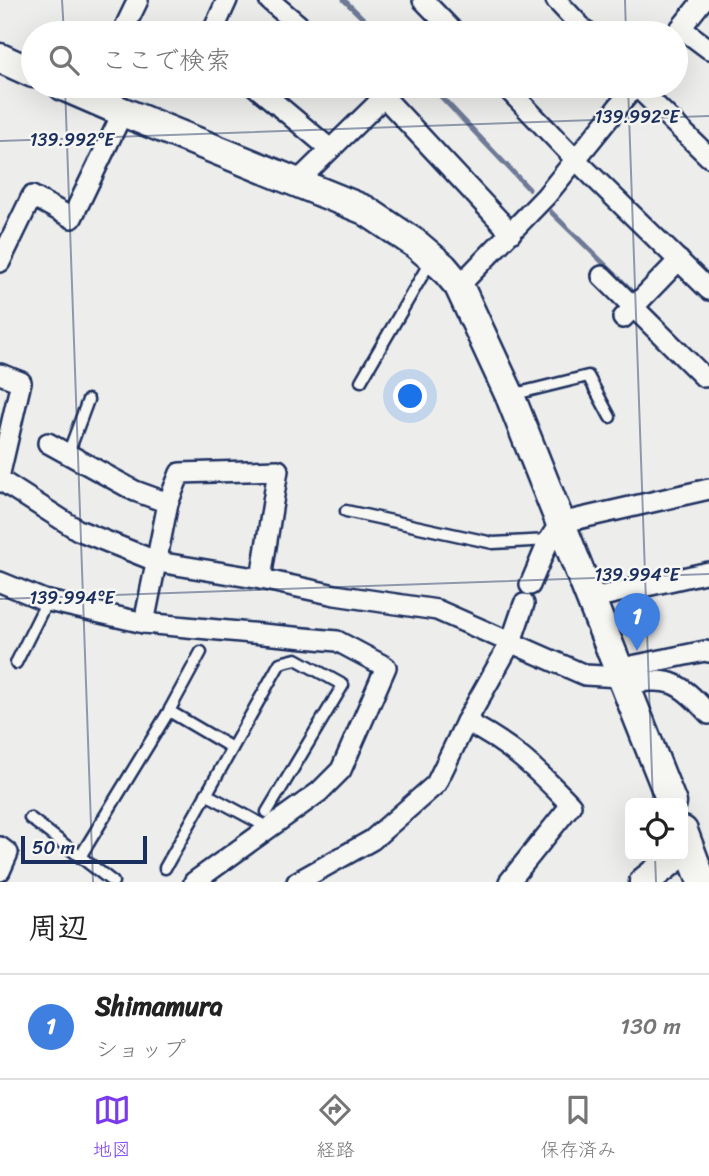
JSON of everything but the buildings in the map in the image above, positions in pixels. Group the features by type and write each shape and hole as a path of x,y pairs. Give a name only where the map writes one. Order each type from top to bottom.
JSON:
{"street":[{"path":"128,21 138,0"},
{"path":"217,21 227,0"},
{"path":"269,0 294,21"},
{"path":"423,0 443,21"},
{"path":"556,0 576,21"},
{"path":"684,21 696,3"},
{"path":"688,37 709,49"},
{"path":"102,98 123,113 365,210 416,244 459,286 510,396 554,531 589,599 670,798"},
{"path":"269,98 330,149"},
{"path":"297,183 330,149 372,98"},
{"path":"383,98 511,233"},
{"path":"517,98 709,290"},
{"path":"459,286 546,196 625,98"},
{"path":"648,98 709,157"},
{"path":"0,262 32,196 72,218 123,113"},
{"path":"628,313 679,260"},
{"path":"602,276 628,313 704,377"},
{"path":"0,374 21,382 0,473"},
{"path":"48,443 135,491 169,503"},
{"path":"144,623 169,503 180,473 278,470 261,579"},
{"path":"0,480 78,530 158,562 261,579 335,595 437,610 585,675 673,681 709,714"},
{"path":"554,531 709,489"},
{"path":"530,584 554,531"},
{"path":"589,599 709,572"},
{"path":"1,583 47,600 144,623 337,641 386,667 341,770 319,792 268,820 194,882"},
{"path":"297,882 372,840 436,784 466,722 511,642 524,604"},
{"path":"620,677 680,655 709,652"},
{"path":"466,722 491,734 529,762 571,805 509,882"},
{"path":"688,845 702,882"},
{"path":"0,847 8,853 0,871"},
{"path":"644,882 669,861"}],"lane":[{"path":"361,381 432,258"},
{"path":"510,396 587,376 610,417"},
{"path":"68,454 88,400"},
{"path":"346,511 493,543 554,531"},
{"path":"16,663 47,600"},
{"path":"80,857 169,711 201,652"},
{"path":"165,868 206,794 280,663 296,659 343,685 268,820 206,794"},
{"path":"169,711 232,748"},
{"path":"30,818 113,882"}],"waterway":[{"path":"344,0 366,21"},
{"path":"442,98 529,189"},
{"path":"551,212 631,290"},
{"path":"650,310 685,345"}],"place":[{"name":"Shimamura","path":"637,651"}]}
